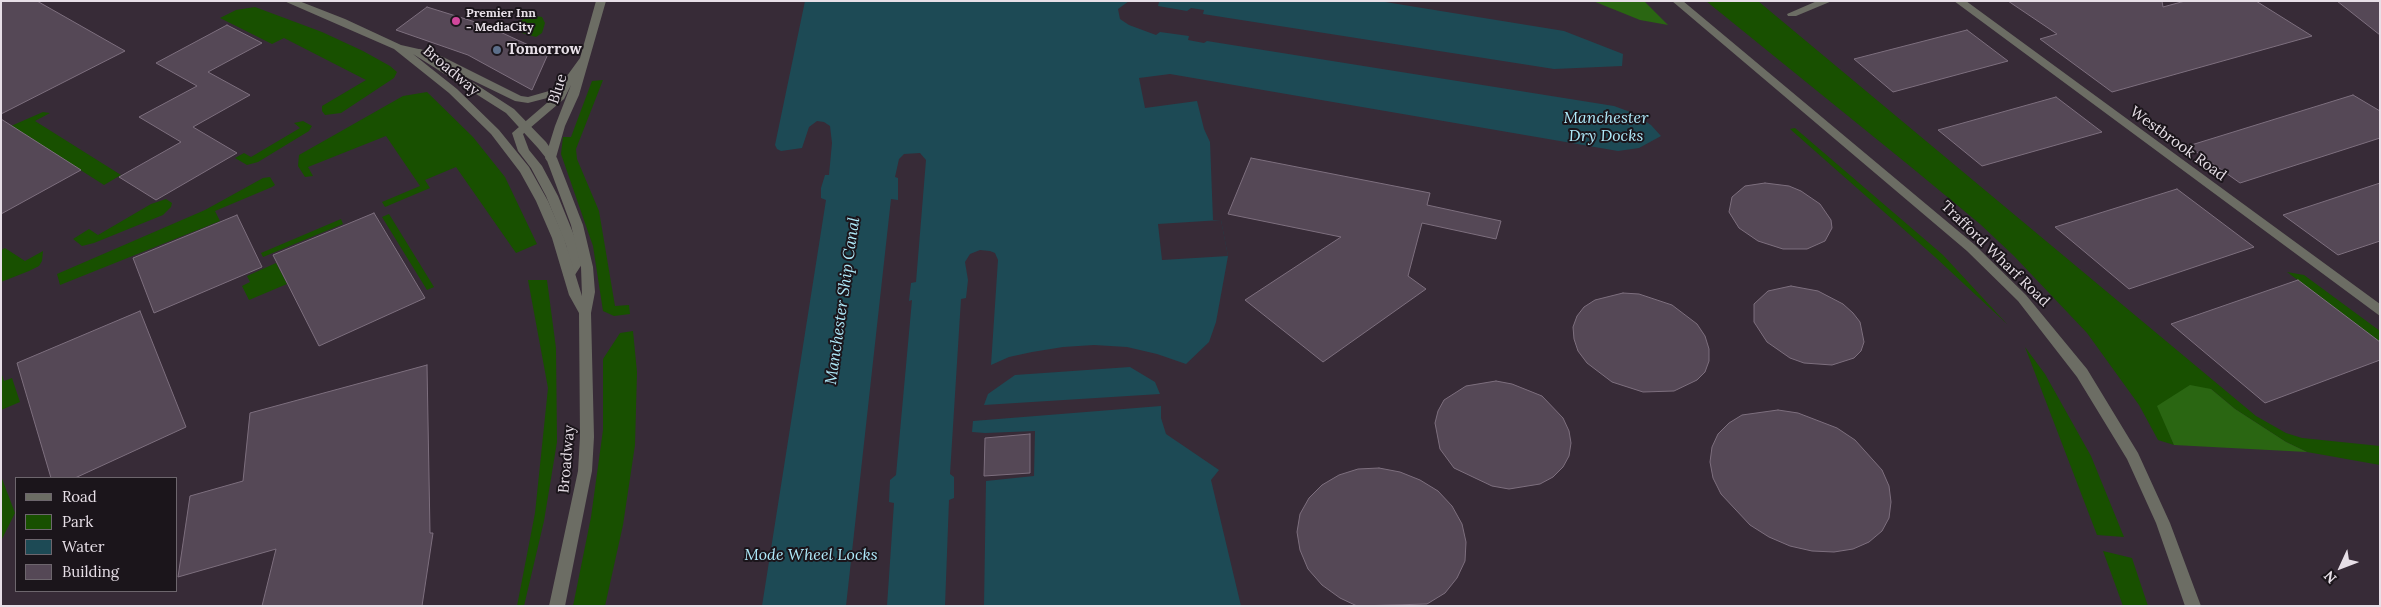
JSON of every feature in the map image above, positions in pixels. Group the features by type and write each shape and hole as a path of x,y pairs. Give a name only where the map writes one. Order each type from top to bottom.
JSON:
{"street":[{"name":"Broadway","path":"289,1 341,21 398,48 453,91 495,132 525,170 558,238 575,295 585,313"},
{"name":"Blue","path":"551,158 560,126 574,95 601,1"},
{"name":"Trafford Wharf Road","path":"1677,1 1922,205 1971,248 2028,306 2082,373 2133,458 2163,523 2193,606"},
{"path":"1792,14 1827,1"},
{"name":"Westbrook Road","path":"1959,1 2380,311"},
{"name":"Broadway","path":"398,48 431,55 519,98 528,100 545,96 568,82"},
{"name":"Broadway","path":"419,52 500,103 526,127 551,158 577,225 587,267 589,292 585,313 587,387 585,471 557,606"},
{"name":"Broadway","path":"526,127 560,97 583,60"},
{"path":"526,127 517,134 552,196 572,245 576,264 569,275"}],"green space":[{"path":"1593,1 1644,1 1668,25 1640,20"},
{"path":"1706,1 1758,1 2256,416 2286,433 2302,438 2380,446 2380,465 2307,452 2286,442 2235,409 2211,389 2158,406 2174,445 2158,440 2139,405 2087,333 2014,256 1980,224"},
{"path":"255,7 322,32 363,51 397,72 394,78 341,113 325,115 322,111 322,106 366,80 284,38 272,44 220,18 236,10"},
{"path":"535,16 542,17 545,23 542,33 536,37 522,33 514,25 518,21"},
{"path":"603,80 576,149 577,159 599,211 615,306 629,305 630,314 614,316 603,311 593,246 561,154 563,137 571,137 592,81"},
{"path":"427,92 473,137 505,177 537,244 516,253 456,167 425,180 430,188 385,207 382,202 420,186 386,136 308,167 313,176 305,177 298,166 299,155 403,96"},
{"path":"43,112 50,113 35,121 121,175 104,185 11,126"},
{"path":"303,121 312,126 309,131 258,162 247,165 235,158 244,153 251,157 300,128 294,123"},
{"path":"1795,128 1943,255 2007,324 1935,257 1790,129"},
{"path":"270,177 275,185 272,187 215,211 220,221 60,285 57,274 205,210 263,178"},
{"path":"166,199 172,203 171,207 163,215 94,243 82,246 73,239 89,229 98,235 151,204"},
{"path":"389,214 434,287 427,290 382,217"},
{"path":"341,219 343,224 263,257 261,253"},
{"path":"5,248 25,261 43,251 42,261 39,266 1,282 1,250"},
{"path":"276,263 287,284 249,300 242,286 250,282 247,276"},
{"path":"2287,272 2304,275 2380,331 2380,342"},
{"path":"528,280 547,280 556,348 557,442 544,521 524,606 517,606 535,513 548,388"},
{"path":"633,331 637,372 635,445 623,525 605,606 573,606 591,517 603,430 603,359 620,333"},
{"path":"2025,347 2045,374 2091,456 2124,537 2097,535"},
{"path":"1,372 4,381 12,378 20,402 1,410"},
{"path":"2190,385 2211,389 2235,409 2286,442 2307,452 2174,445 2157,406"},
{"path":"1,476 15,513 1,541"},
{"path":"2103,551 2132,558 2148,606 2123,606"}],"water":[{"path":"805,1 1129,1 1118,9 1120,19 1129,25 1156,35 1160,32 1189,36 1188,40 1204,43 1207,41 1614,106 1633,113 1651,125 1661,136 1639,148 1618,151 1170,74 1139,78 1145,108 1197,101 1204,129 1210,142 1213,220 1221,220 1228,256 1216,322 1209,342 1186,364 1157,354 1127,347 1094,345 1032,352 1009,357 991,365 998,260 995,253 990,251 980,250 970,254 965,262 968,280 966,298 961,299 950,474 954,477 954,498 949,500 945,606 887,606 894,503 889,502 890,480 896,475 912,300 909,301 911,283 916,282 926,160 920,153 904,154 899,159 895,177 898,178 898,200 891,199 846,606 762,606 826,200 821,198 821,188 825,175 829,175 832,143 830,126 824,122 817,121 809,127 802,148 781,151 775,145"},
{"name":"Manchester Dry Docks","path":"1156,1 1379,1 1564,31 1623,54 1622,66 1554,69 1203,14 1204,10 1191,8 1187,11 1158,6 1159,2"},
{"path":"1130,367 1155,382 1160,394 984,405 988,394 1015,375"},
{"path":"1161,406 1161,418 1166,434 1219,470 1211,480 1241,606 984,606 986,481 1034,476 1035,431 972,432 973,421"}],"pier":[{"path":"1221,220 1228,256 1162,260 1158,224"}],"building":[{"path":"1,1 37,1 125,51 1,114"},
{"path":"2008,1 2162,1 2163,7 2185,1 2256,1 2312,36 2112,92 2040,39 2057,34"},
{"path":"2337,1 2380,1 2380,35"},
{"name":"Tomorrow","path":"427,7 485,25 548,54 532,90 468,55 396,30"},
{"path":"227,25 262,43 208,72 250,95 193,127 237,153 156,200 119,177 181,142 139,117 197,86 156,63"},
{"path":"1967,30 2008,61 1893,92 1854,59"},
{"path":"2353,95 2380,111 2380,138 2240,183 2188,146"},
{"path":"2056,97 2102,132 1982,166 1938,130"},
{"path":"1,119 81,170 1,214"},
{"path":"1251,158 1430,193 1427,205 1501,221 1496,239 1422,223 1408,276 1426,289 1323,362 1245,300 1341,237 1228,214"},
{"path":"1765,183 1789,186 1801,191 1820,204 1831,220 1832,228 1825,241 1807,249 1783,249 1758,241 1739,228 1729,212 1732,197 1745,186"},
{"path":"2380,183 2380,241 2338,255 2283,215"},
{"path":"2177,189 2254,247 2129,289 2055,227"},
{"path":"374,213 425,298 319,346 273,255"},
{"path":"237,215 262,267 154,313 133,258"},
{"path":"2298,280 2380,342 2380,360 2265,403 2171,324"},
{"path":"1791,286 1818,291 1843,304 1853,313 1860,322 1864,342 1861,351 1854,358 1832,365 1804,363 1790,358 1767,342 1754,322 1754,304 1768,291"},
{"path":"1623,293 1639,294 1672,305 1697,324 1705,336 1709,349 1709,361 1705,372 1697,380 1674,391 1643,392 1612,382 1587,363 1578,351 1574,339 1573,327 1577,316 1584,307 1595,300"},
{"path":"140,311 186,427 77,477 51,477 17,363"},
{"path":"427,365 430,533 433,533 422,606 262,606 276,549 178,577 190,496 243,481 250,413"},
{"path":"1496,381 1512,384 1542,396 1563,418 1569,431 1571,443 1569,456 1563,467 1553,477 1540,484 1509,489 1492,486 1454,468 1440,449 1435,423 1438,411 1444,400 1466,386"},
{"path":"1778,410 1798,413 1837,428 1855,440 1882,470 1889,486 1891,502 1889,518 1882,531 1869,542 1853,549 1834,552 1812,551 1790,546 1769,537 1750,525 1721,494 1713,478 1710,462 1712,447 1718,434 1729,423 1742,415"},
{"path":"1030,434 1030,473 984,476 985,438"},
{"path":"1379,468 1400,472 1420,480 1438,491 1452,506 1462,524 1466,542 1465,561 1457,578 1445,593 1427,604 1357,606 1340,598 1322,585 1308,569 1300,550 1297,532 1300,514 1309,498 1322,485 1339,475 1358,469"}],"place":[{"name":"Premier Inn - MediaCity","path":"456,21"},
{"name":"Tomorrow","path":"497,50"}],"water label":[{"name":"Manchester Ship Canal","path":"843,301"},
{"name":"Mode Wheel Locks","path":"811,555"}]}
